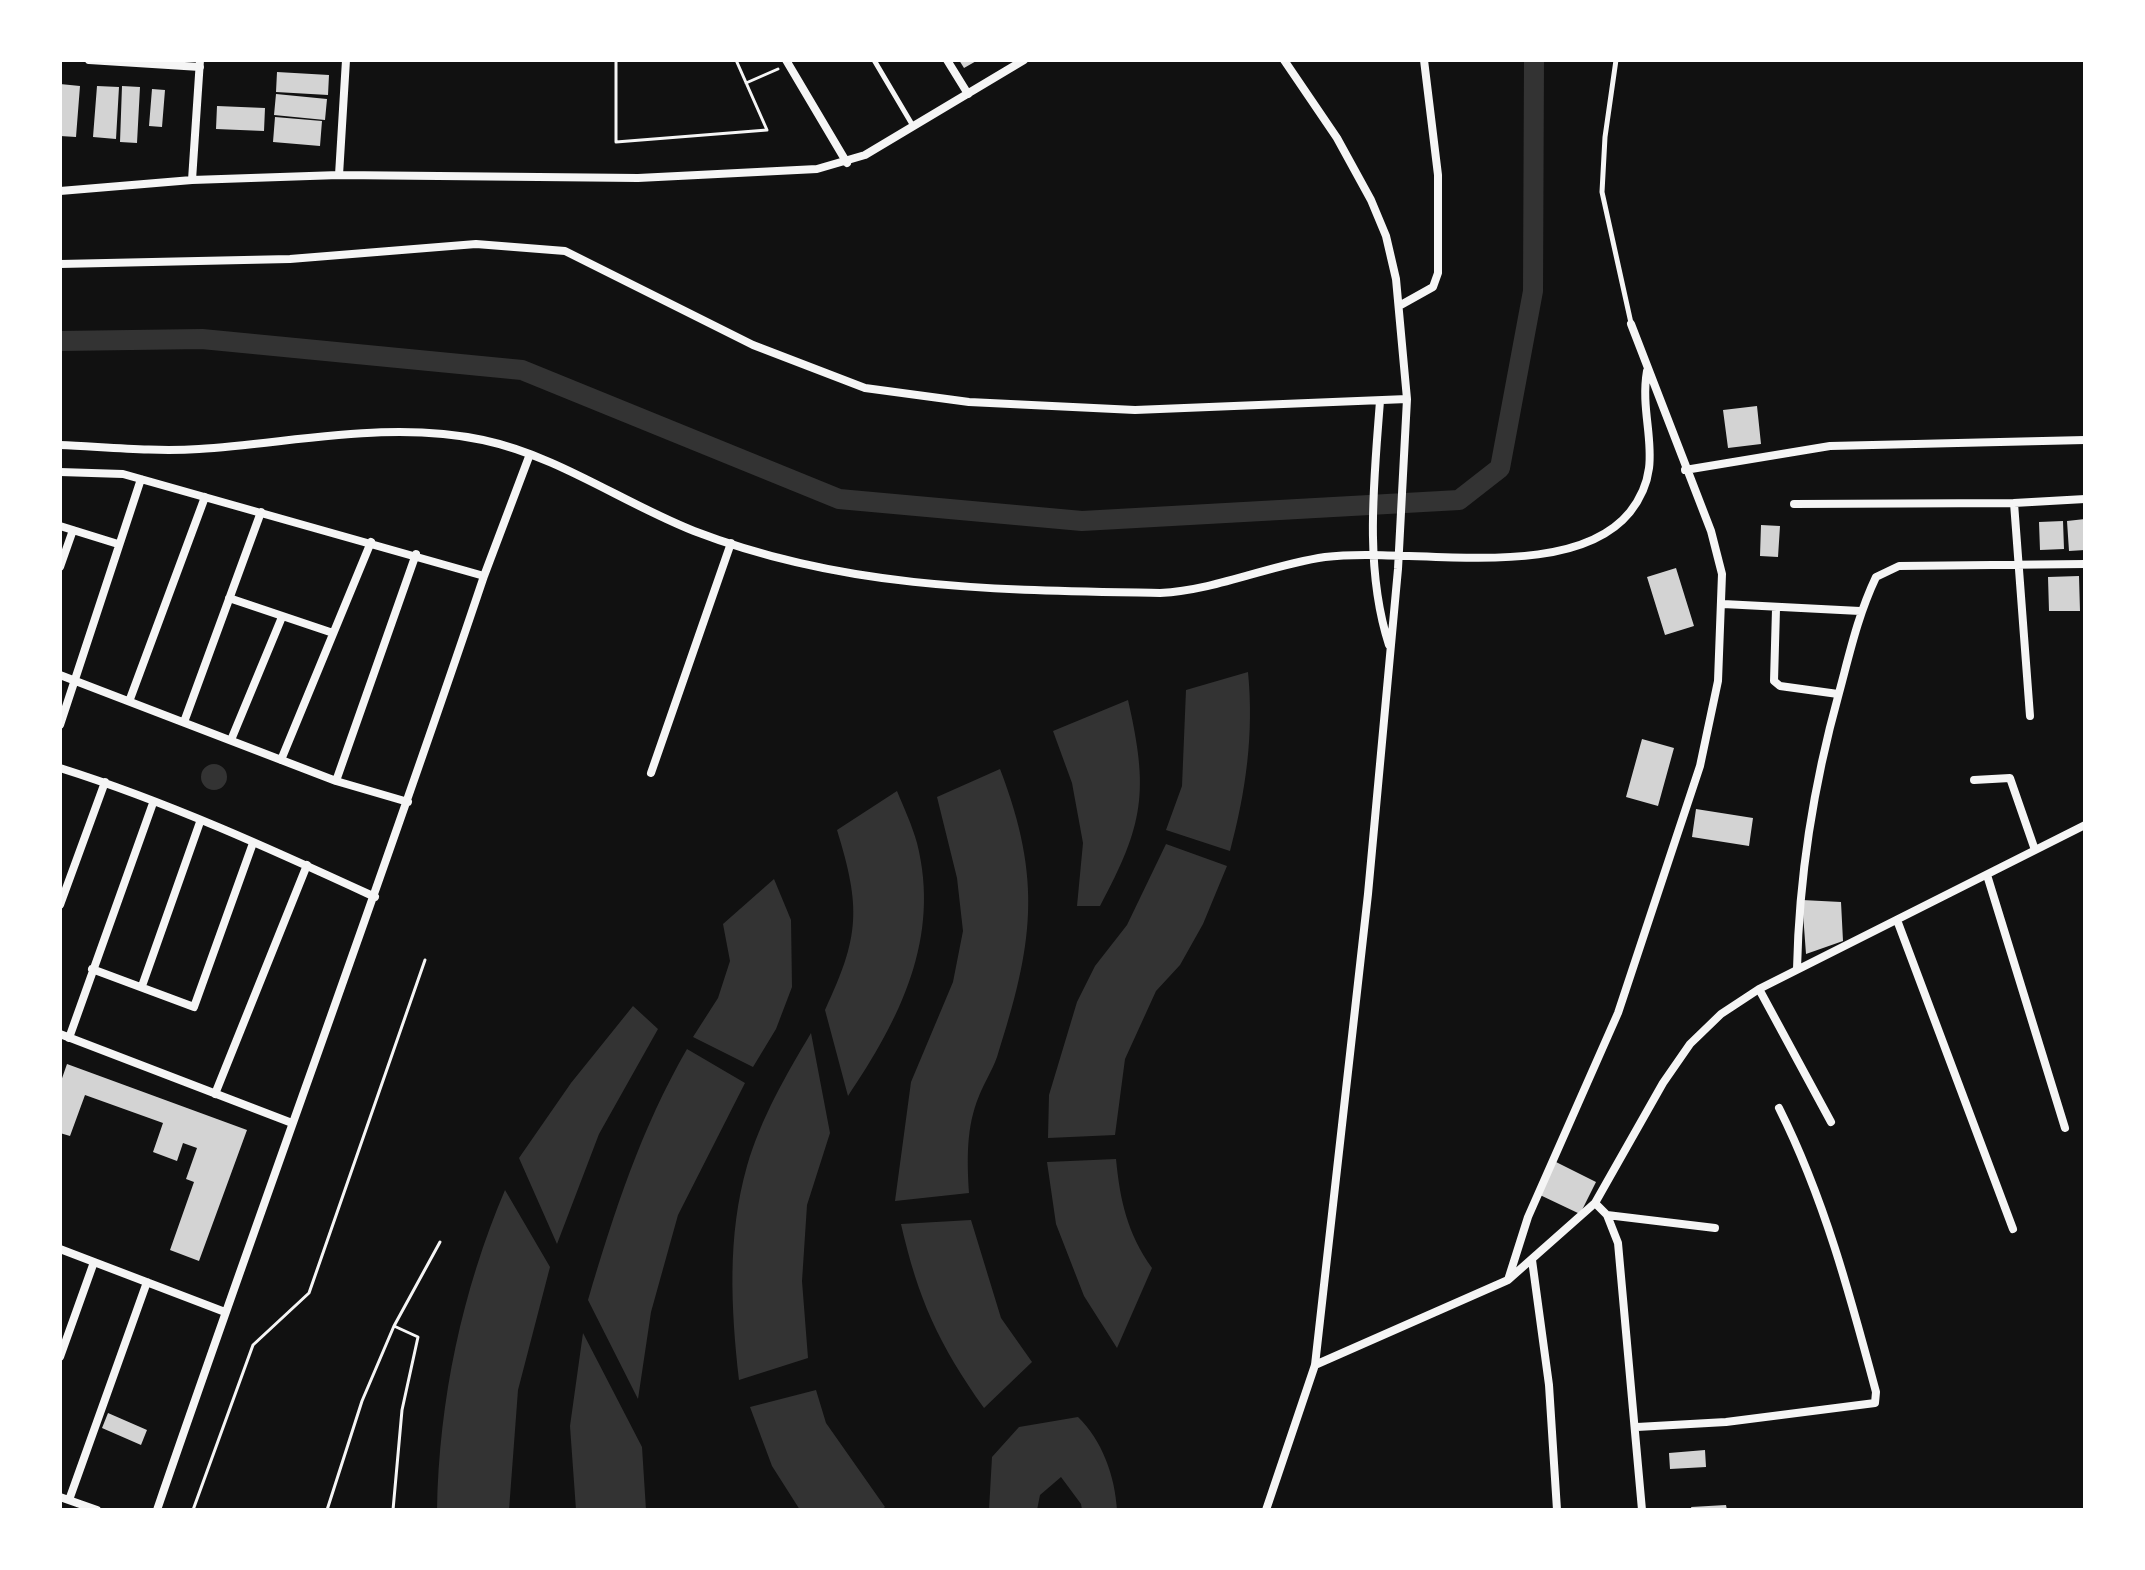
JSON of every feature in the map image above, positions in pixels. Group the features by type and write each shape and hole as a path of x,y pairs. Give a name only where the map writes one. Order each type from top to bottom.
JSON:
{"street":[{"path":"89,60 200,64 192,180"},
{"path":"339,175 346,60"},
{"path":"947,60 968,94"},
{"path":"60,191 192,180 339,175 638,178 817,169 847,163 1024,60"},
{"path":"1266,1510 1315,1365 1368,894 1399,555 1407,399 1399,306 1386,236 1371,200 1337,138 1284,60"},
{"path":"1399,306 1433,287 1438,273 1438,175 1424,60"},
{"path":"787,62 847,163"},
{"path":"60,264 290,259 476,244 565,251 753,345 865,388 969,402 1135,410 1407,399"},
{"path":"1508,1280 1528,1217 1618,1013 1700,766 1718,681 1722,574 1711,531 1631,324"},
{"path":"60,445 194,450 378,431 435,432 484,440 530,454 693,531 822,570 888,582 1003,589 1193,592 1295,563 1372,554 1504,558 1579,544 1608,530 1629,513 1651,467 1645,385 1647,371"},
{"path":"1380,401 1372,554 1380,617 1391,650"},
{"path":"1685,470 1830,446 2085,440"},
{"path":"157,1510 292,1123 375,897 484,576 530,454"},
{"path":"60,472 108,472 141,479 416,554 484,576"},
{"path":"60,725 141,479"},
{"path":"130,699 205,497"},
{"path":"1794,504 2014,503 2085,499"},
{"path":"2014,503 2030,716"},
{"path":"184,722 261,512"},
{"path":"60,526 118,544"},
{"path":"60,567 73,530"},
{"path":"281,760 371,542"},
{"path":"651,773 731,543"},
{"path":"336,781 416,554"},
{"path":"1797,969 1798,893 1827,730 1860,611 1876,577 1887,569 2085,564"},
{"path":"229,598 333,633"},
{"path":"1723,604 1860,611"},
{"path":"1776,609 1774,681 1780,686 1838,694"},
{"path":"231,740 282,617"},
{"path":"60,675 130,699 336,781 408,802"},
{"path":"60,768 105,782 307,865 375,897"},
{"path":"1974,780 2010,778 2035,850"},
{"path":"60,905 105,782"},
{"path":"153,803 64,1036 292,1123"},
{"path":"142,986 200,822"},
{"path":"1315,1365 1508,1280 1532,1260 1595,1203 1663,1083 1690,1044 1721,1014 1797,969 2085,825"},
{"path":"92,969 194,1007 253,843"},
{"path":"215,1094 307,865"},
{"path":"1987,875 2065,1128"},
{"path":"1897,920 2013,1229"},
{"path":"1759,989 1831,1122"},
{"path":"1637,1427 1726,1422 1875,1403 1876,1392 1848,1286 1818,1199 1779,1108"},
{"path":"1595,1203 1607,1215 1618,1243 1637,1427 1642,1510"},
{"path":"1607,1215 1715,1228"},
{"path":"60,1249 225,1312"},
{"path":"1532,1260 1549,1385 1557,1510"},
{"path":"60,1357 94,1262"},
{"path":"97,1510 64,1498 147,1282"}],"lane":[{"path":"874,60 913,126"},
{"path":"1616,60 1605,137 1602,192 1631,324"}],"path":[{"path":"616,60 616,142 767,130 736,60"},
{"path":"746,83 787,62"},
{"path":"193,1510 253,1345 309,1293 425,960"},
{"path":"327,1510 362,1401 394,1326 440,1242"},
{"path":"393,1510 402,1410 418,1337 394,1326"}],"shaded area":[{"path":"1248,672 1250,718 1247,762 1230,851 1166,830 1182,786 1186,690"},
{"path":"1128,700 1139,759 1140,784 1134,829 1100,906 1077,906 1083,843 1072,783 1053,731"},
{"path":"214,764 223,768 227,777 223,786 214,790 205,786 201,777 205,768"},
{"path":"1000,769 1023,846 1028,913 1019,980 1009,1017 972,1120 968,1156 969,1193 895,1201 911,1082 953,982 963,931 957,878 937,797"},
{"path":"897,791 915,836 923,878 924,912 919,944 899,1007 848,1096 825,1010 845,962 853,922 850,881 837,830"},
{"path":"1166,844 1227,866 1203,924 1180,965 1156,991 1125,1059 1115,1135 1048,1138 1049,1095 1077,1002 1095,966 1127,925"},
{"path":"774,879 791,920 792,987 776,1029 753,1067 693,1037 718,998 730,961 723,924"},
{"path":"633,1006 658,1029 599,1134 557,1244 519,1158 571,1083"},
{"path":"811,1033 830,1133 807,1205 802,1281 808,1358 739,1380 732,1273 741,1192 753,1148 767,1114"},
{"path":"687,1049 745,1083 678,1215 651,1312 638,1399 588,1300 630,1172 656,1110"},
{"path":"1116,1159 1126,1216 1136,1242 1152,1268 1117,1348 1084,1296 1056,1224 1047,1162"},
{"path":"505,1190 550,1267 518,1390 509,1510 437,1510 442,1428 456,1347 477,1267"},
{"path":"971,1220 1001,1318 1032,1362 984,1408 954,1363 932,1320 915,1276 901,1224"},
{"path":"583,1333 642,1447 646,1510 576,1510 570,1426"},
{"path":"816,1390 826,1423 885,1507 881,1510 800,1510 772,1466 750,1407"},
{"path":"1078,1417 1094,1436 1106,1459 1117,1510 1082,1510 1061,1477 1040,1495 1037,1510 989,1510 992,1457 1019,1427"}],"building":[{"path":"959,60 978,60 964,68"},
{"path":"277,72 329,75 328,95 276,92"},
{"path":"60,84 80,86 76,137 60,136"},
{"path":"97,86 119,87 116,139 93,137"},
{"path":"122,86 140,87 137,143 120,142"},
{"path":"152,89 165,90 162,127 149,126"},
{"path":"276,94 327,99 325,120 274,115"},
{"path":"217,106 265,108 264,131 216,129"},
{"path":"275,117 322,121 320,146 273,142"},
{"path":"1757,406 1761,444 1728,448 1723,410"},
{"path":"2085,519 2085,550 2069,551 2067,521"},
{"path":"2063,521 2064,549 2040,550 2039,522"},
{"path":"1761,525 1780,526 1778,557 1760,556"},
{"path":"1676,568 1694,626 1665,635 1647,577"},
{"path":"2079,576 2080,611 2049,611 2048,577"},
{"path":"1642,739 1674,748 1658,806 1626,797"},
{"path":"1696,809 1753,818 1749,846 1692,837"},
{"path":"1802,900 1841,902 1843,941 1806,954"},
{"path":"67,1064 247,1130 199,1261 170,1250 194,1182 186,1179 197,1148 183,1143 177,1161 153,1152 163,1123 85,1095 70,1136 60,1133 60,1084"},
{"path":"1556,1162 1596,1182 1580,1214 1540,1195"},
{"path":"108,1413 147,1430 141,1445 102,1428"},
{"path":"1705,1450 1706,1467 1670,1469 1669,1453"},
{"path":"1726,1505 1727,1510 1692,1510 1691,1507"}],"waterway":[{"path":"60,341 202,339 522,370 839,499 1082,521 1459,500 1500,468 1533,291 1534,60"}]}
